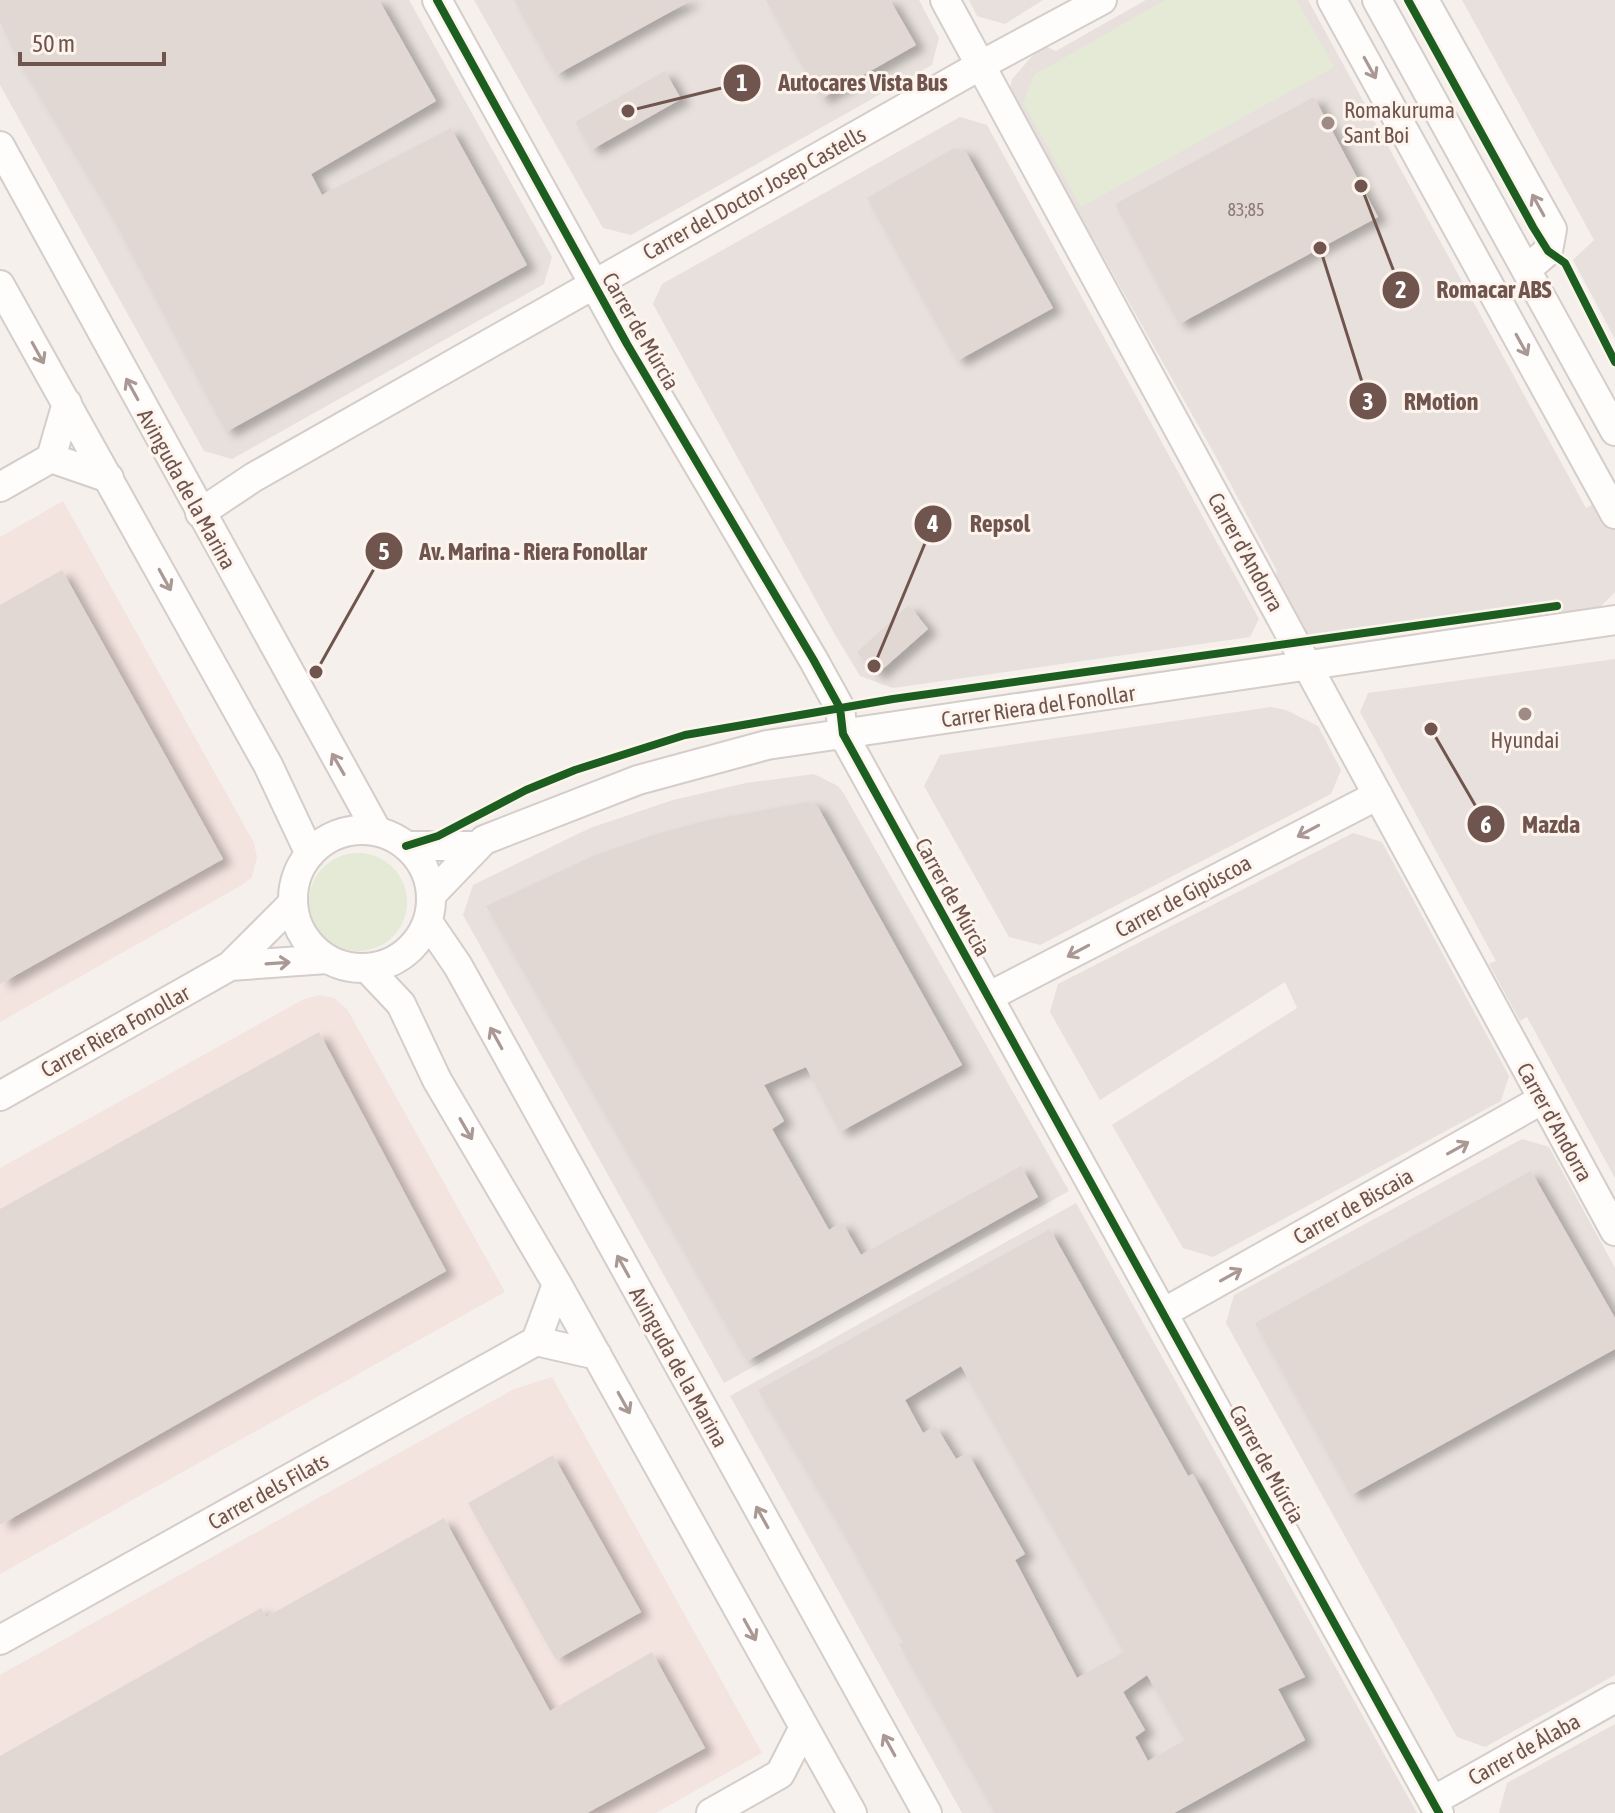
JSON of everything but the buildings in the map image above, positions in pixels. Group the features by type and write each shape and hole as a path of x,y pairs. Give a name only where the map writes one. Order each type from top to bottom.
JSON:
{"street":[{"name":"Carrer de Múrcia","path":"437,0 594,284 813,659 840,708 843,734 1436,1807"},
{"name":"Carrer d'Andorra","path":"945,0 1615,1231"},
{"name":"Carrer del Doctor Josep Castells","path":"200,513 254,477 981,65 1102,0"},
{"path":"1332,0 1615,514"},
{"path":"1377,0 1615,431"},
{"path":"1424,0 1552,229 1548,251 1527,269"},
{"name":"Avinguda de la Marina","path":"0,146 377,831"},
{"path":"0,285 268,765 310,854"},
{"path":"0,487 51,458 67,403"},
{"path":"51,458 109,478"},
{"name":"Carrer Riera del Fonollar","path":"475,846 638,780 767,745 1615,620"},
{"name":"Carrer de Gipúscoa","path":"988,997 1378,795"},
{"path":"377,831 406,846 424,867 432,894 428,922 405,954 368,969 343,966 327,959 303,935 293,903 295,882 310,854 341,834 377,831"},
{"path":"406,846 475,846"},
{"path":"432,894 475,846"},
{"name":"Carrer Riera Fonollar","path":"0,1096 230,966 293,903"},
{"name":"Avinguda de la Marina","path":"428,922 458,966 927,1813"},
{"name":"Carrer Riera Fonollar","path":"230,966 327,959"},
{"path":"368,969 401,1004 437,1080 557,1284 852,1813"},
{"name":"Carrer de Biscaia","path":"1163,1313 1543,1099"},
{"path":"557,1284 536,1341 597,1355"},
{"name":"Carrer dels Filats","path":"0,1640 536,1341"},
{"name":"Carrer de Álaba","path":"1436,1807 1615,1698"},
{"path":"711,1813 780,1774 804,1727"},
{"path":"780,1774 834,1780"}],"shaded area":[{"path":"0,0 409,0 552,257 544,284 232,459 204,451 0,85"},
{"path":"474,0 919,0 939,38 932,65 631,235 603,228"},
{"path":"969,0 1043,0 1005,24 977,16"},
{"path":"1146,0 1308,0 1586,508 1602,500 1615,525 1615,592 1598,609 1565,617 1556,603 1318,636 1308,634 1299,627 1274,580 1277,571 1216,457 1032,130 1022,131 1007,102 1012,79 1034,54 1045,46 1056,51"},
{"path":"1462,0 1615,0 1615,339 1573,260 1594,240"},
{"path":"960,117 987,125 1259,619 1250,637 893,688 860,676 834,633 653,304 662,284"},
{"path":"63,501 254,843 257,857 252,877 242,885 0,1022 0,537"},
{"path":"1615,659 1615,1178 1527,1017 1520,1021 1489,964 1496,961 1360,712 1368,693"},
{"path":"1271,707 1286,710 1318,726 1341,770 1331,794 1040,945 1009,937 924,786 940,755"},
{"path":"814,774 838,786 844,794 1069,1191 724,1383 463,915 473,885 590,828 673,800 746,783"},
{"path":"1353,833 1382,842 1509,1076 1501,1101 1213,1257 1183,1248 1112,1125 1297,1008 1285,982 1100,1100 1050,1012 1058,984"},
{"path":"320,995 334,998 347,1009 505,1292 0,1574 0,1168 304,999"},
{"path":"1522,1139 1549,1147 1615,1268 1615,1675 1485,1747 1457,1737 1226,1323 1234,1295"},
{"path":"1076,1203 1417,1813 962,1813 730,1396"},
{"path":"552,1377 762,1753 656,1813 0,1813 0,1675 514,1389"},
{"path":"1615,1724 1615,1813 1499,1813 1507,1783"}],"green space":[{"path":"1165,0 1297,0 1334,67 1081,207 1023,103 1034,75"},
{"path":"358,853 377,856 393,867 404,883 407,902 404,921 393,937 377,948 358,951 339,948 323,937 312,921 309,902 312,883 323,867 339,856"}],"cycle path":[{"path":"437,0 627,344 813,659 840,708 843,734 1439,1813"},
{"path":"1408,0 1533,227 1548,251 1565,263 1615,362"},
{"path":"406,846 438,836 526,790 575,770 685,735 893,699 1557,606"}],"place":[{"name":"Autocares Vista Bus","path":"628,111"},
{"name":"Romakuruma Sant Boi","path":"1328,123"},
{"name":"Romacar ABS","path":"1361,186"},
{"name":"RMotion","path":"1320,248"},
{"name":"Repsol","path":"874,666"},
{"name":"Av. Marina - Riera Fonollar","path":"316,672"},
{"name":"Hyundai","path":"1525,714"},
{"name":"Mazda","path":"1431,729"}]}
